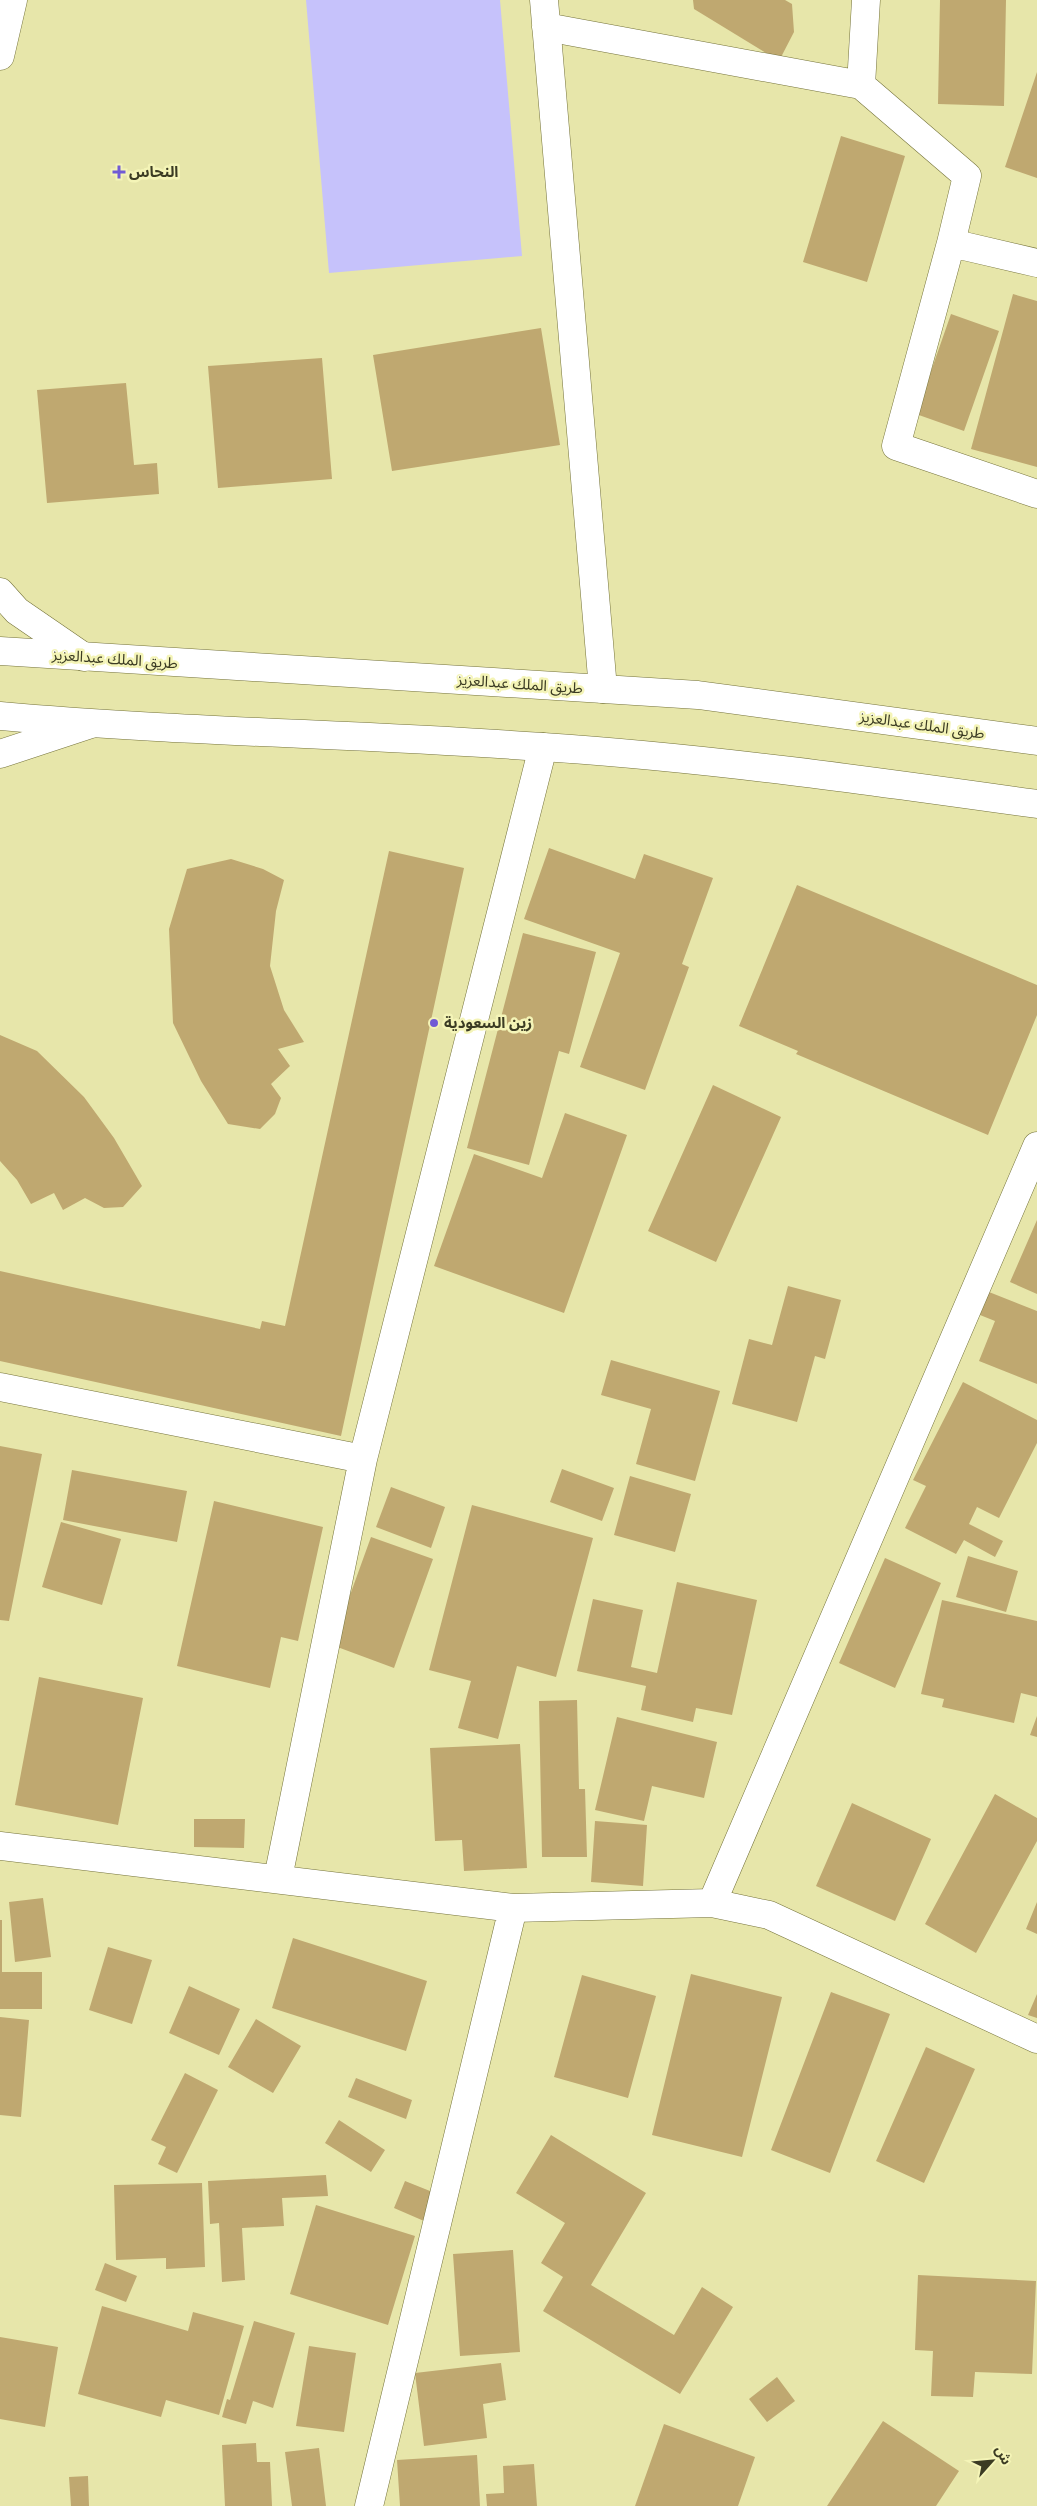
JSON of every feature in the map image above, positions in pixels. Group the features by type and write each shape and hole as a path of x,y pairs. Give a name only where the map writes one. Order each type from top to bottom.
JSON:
{"street":[{"path":"0,56 13,0"},
{"path":"544,0 603,689"},
{"path":"861,85 866,0"},
{"path":"546,27 861,85 966,176 951,243 896,446 1037,494"},
{"path":"951,243 1037,263"},
{"path":"0,592 17,611 84,657"},
{"name":"طريق الملك عبدالعزيز","path":"0,651 698,695 1037,740"},
{"path":"0,716 91,724 543,747 725,762 1037,804"},
{"path":"0,754 91,724"},
{"path":"278,1878 363,1459 543,747"},
{"path":"712,1903 1037,1146"},
{"path":"0,1387 363,1459"},
{"path":"0,1846 278,1878 513,1908 712,1903 769,1915 1037,2039"},
{"path":"369,2506 513,1908"}],"shaded area":[{"path":"306,0 500,0 522,256 329,273"}],"building":[{"path":"693,0 785,0 792,4 794,32 779,61 694,9"},
{"path":"940,0 1006,0 1004,106 938,104"},
{"path":"1037,72 1037,178 1005,167"},
{"path":"841,136 905,156 867,282 803,262"},
{"path":"1013,294 1037,301 1037,467 971,449"},
{"path":"951,314 999,331 964,431 916,414"},
{"path":"541,328 560,445 392,471 373,355"},
{"path":"322,358 332,479 218,488 208,366"},
{"path":"126,383 134,465 157,463 159,494 47,503 37,390"},
{"path":"549,848 635,879 644,854 713,878 682,964 689,967 645,1090 580,1067 620,953 524,919"},
{"path":"389,851 464,868 341,1436 0,1361 0,1271 260,1329 262,1321 285,1326"},
{"path":"231,859 263,869 284,880 276,911 270,966 284,1010 304,1042 278,1049 290,1066 271,1084 281,1098 275,1114 260,1129 228,1124 201,1081 173,1023 169,929 187,869"},
{"path":"797,885 1037,985 1037,1015 988,1135 796,1054 798,1051 739,1026"},
{"path":"523,933 596,952 569,1054 559,1051 529,1165 467,1148"},
{"path":"0,1035 37,1051 84,1097 114,1138 142,1186 123,1207 104,1208 85,1198 63,1210 54,1193 31,1204 17,1180 0,1161"},
{"path":"713,1085 781,1117 716,1262 648,1231"},
{"path":"565,1113 627,1135 564,1313 434,1266 474,1154 542,1178"},
{"path":"1037,1220 1037,1294 1010,1282"},
{"path":"788,1286 841,1300 825,1359 815,1356 797,1422 732,1404 749,1339 772,1345"},
{"path":"989,1292 1037,1311 1037,1384 979,1361 995,1321 980,1315"},
{"path":"611,1360 720,1391 695,1481 636,1464 651,1409 601,1395"},
{"path":"963,1382 1037,1420 1037,1443 999,1518 977,1507 969,1524 1003,1541 995,1557 964,1540 956,1554 905,1528 926,1486 913,1480"},
{"path":"0,1446 42,1454 9,1621 0,1620"},
{"path":"562,1469 614,1488 602,1521 550,1502"},
{"path":"72,1470 187,1491 177,1542 63,1520"},
{"path":"630,1476 691,1494 675,1552 614,1535"},
{"path":"391,1487 445,1507 431,1548 376,1527"},
{"path":"214,1501 323,1527 298,1641 281,1637 270,1688 177,1666"},
{"path":"472,1505 593,1538 556,1677 517,1666 498,1739 458,1728 471,1681 429,1670"},
{"path":"61,1522 121,1539 102,1605 42,1587"},
{"path":"371,1537 433,1559 394,1668 332,1645"},
{"path":"968,1556 1018,1571 1006,1612 956,1597"},
{"path":"885,1558 941,1583 895,1688 839,1663"},
{"path":"677,1582 757,1600 732,1715 696,1708 693,1722 641,1710 646,1686 577,1671 593,1599 643,1610 631,1667 657,1673"},
{"path":"942,1600 1037,1621 1037,1697 1021,1693 1014,1723 942,1707 944,1699 921,1694"},
{"path":"39,1677 143,1698 118,1825 15,1805"},
{"path":"577,1700 579,1789 585,1789 587,1857 542,1857 539,1701"},
{"path":"1037,1716 1037,1737 1030,1735"},
{"path":"617,1717 717,1742 704,1798 652,1786 644,1821 595,1810"},
{"path":"520,1744 527,1868 464,1871 462,1840 435,1841 430,1748"},
{"path":"995,1794 1037,1818 1037,1841 976,1953 925,1924"},
{"path":"852,1803 931,1839 895,1921 816,1886"},
{"path":"194,1819 245,1819 244,1848 194,1847"},
{"path":"595,1821 647,1825 643,1886 591,1882"},
{"path":"43,1898 51,1957 15,1962 9,1902"},
{"path":"1037,1902 1037,1934 1026,1929"},
{"path":"0,1920 2,1920 2,1972 42,1972 42,2009 0,2009"},
{"path":"293,1938 427,1981 406,2051 272,2008"},
{"path":"108,1947 152,1960 132,2024 89,2010"},
{"path":"691,1974 782,1997 742,2157 652,2135"},
{"path":"582,1975 656,1996 628,2098 554,2077"},
{"path":"189,1986 240,2009 219,2055 169,2033"},
{"path":"831,1992 890,2014 830,2173 771,2150"},
{"path":"1037,1994 1037,2018 1028,2015"},
{"path":"0,2017 29,2020 21,2117 0,2115"},
{"path":"256,2019 301,2046 273,2093 228,2067"},
{"path":"926,2047 975,2069 924,2183 876,2161"},
{"path":"185,2073 218,2090 177,2173 158,2164 166,2147 151,2140"},
{"path":"356,2078 412,2100 406,2119 348,2097"},
{"path":"339,2120 385,2150 371,2172 325,2143"},
{"path":"551,2135 646,2193 591,2285 674,2335 702,2287 733,2307 680,2394 543,2311 563,2277 541,2263 565,2223 516,2193"},
{"path":"326,2175 328,2196 282,2198 284,2226 242,2228 245,2280 222,2282 219,2223 210,2224 208,2181"},
{"path":"405,2181 435,2193 424,2221 394,2208"},
{"path":"202,2183 205,2267 166,2269 166,2258 116,2260 114,2185"},
{"path":"316,2205 415,2236 388,2325 290,2294"},
{"path":"513,2250 520,2352 460,2356 453,2254"},
{"path":"105,2263 137,2276 126,2302 95,2290"},
{"path":"918,2275 1036,2281 1032,2374 975,2372 973,2397 931,2396 933,2351 915,2350"},
{"path":"102,2306 188,2331 193,2312 244,2326 219,2415 166,2400 161,2417 78,2394"},
{"path":"254,2321 295,2333 273,2408 253,2401 246,2424 222,2417 227,2399 230,2400"},
{"path":"0,2337 58,2347 45,2427 0,2419"},
{"path":"309,2346 356,2353 344,2432 296,2426"},
{"path":"501,2363 506,2400 483,2404 487,2438 424,2446 415,2373"},
{"path":"777,2377 795,2401 767,2422 749,2399"},
{"path":"883,2421 959,2471 936,2506 827,2506"},
{"path":"664,2424 755,2457 738,2506 635,2506"},
{"path":"256,2443 257,2462 270,2462 272,2506 225,2506 222,2445"},
{"path":"319,2448 326,2506 292,2506 285,2452"},
{"path":"477,2455 480,2506 400,2506 397,2460"},
{"path":"534,2464 537,2506 487,2506 486,2494 504,2493 503,2466"},
{"path":"88,2476 89,2506 71,2506 69,2477"}],"place":[{"name":"النحاس","path":"119,172"},
{"name":"زين السعودية","path":"434,1023"}]}
